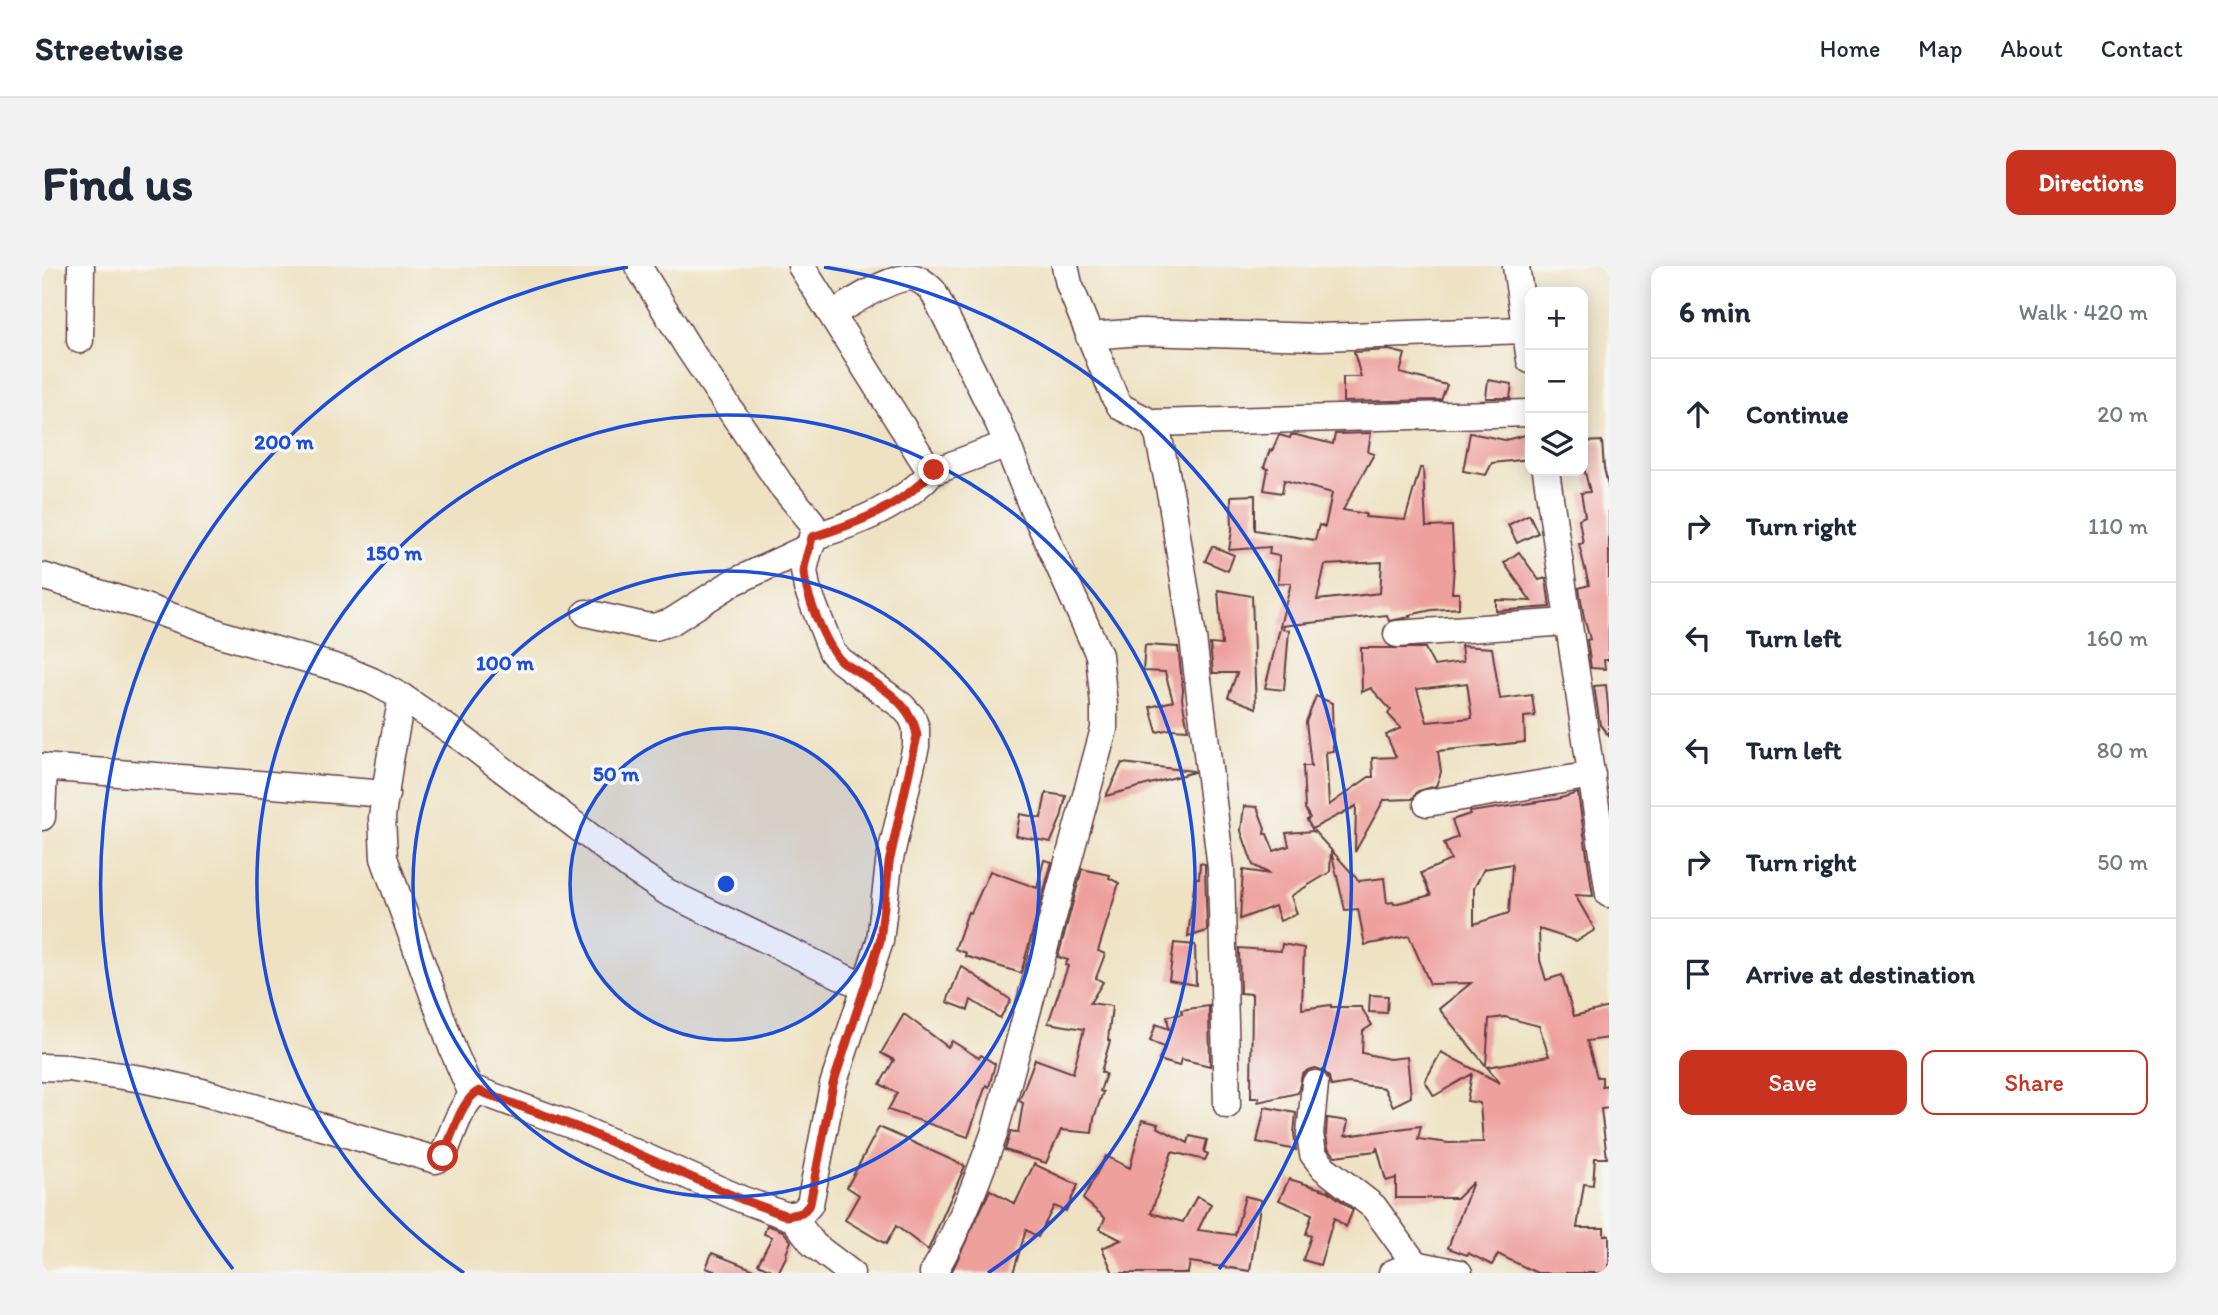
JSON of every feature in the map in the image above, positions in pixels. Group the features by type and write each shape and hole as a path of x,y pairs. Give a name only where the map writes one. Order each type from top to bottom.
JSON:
{"street":[{"path":"80,340 81,266"},
{"path":"42,1067 61,1067 130,1077 202,1092 436,1160 443,1156 472,1094 479,1091 579,1128 741,1199 787,1216 802,1213 810,1204 833,1084 880,941 889,863 917,736 912,717 902,706 832,652 807,588 804,570 814,530 811,521 781,485 689,349 638,266"},
{"path":"801,266 925,463 934,470"},
{"path":"1065,266 1069,284 1109,387 1121,407 1152,424 1525,414"},
{"path":"1516,266 1525,324"},
{"path":"832,314 871,292 911,277 926,284 933,291 1007,444 1099,655 1104,729 994,1134 977,1181 943,1258 933,1273"},
{"path":"1090,336 1141,332 1320,337 1525,330"},
{"path":"1152,424 1158,434 1171,497 1193,638 1221,868 1227,1105"},
{"path":"586,613 655,627 671,622 732,583 811,542 886,509 908,496 934,470 1007,444"},
{"path":"1547,476 1609,894"},
{"path":"42,576 142,606 224,635 348,671 402,697 473,746 631,868 667,892 864,987"},
{"path":"1398,634 1567,622"},
{"path":"402,697 382,817 384,858 453,1050 472,1094"},
{"path":"42,817 43,767 386,794"},
{"path":"1427,803 1592,775"},
{"path":"1315,1084 1310,1134 1313,1154 1324,1168 1374,1207 1404,1269 1459,1273"},
{"path":"791,1215 814,1245 851,1273"}],"building":[{"path":"1389,350 1405,354 1400,373 1447,385 1441,400 1343,402 1343,377 1361,377 1354,352"},
{"path":"1488,380 1512,384 1510,398 1486,398"},
{"path":"1371,433 1368,452 1374,454 1343,510 1366,514 1365,517 1405,520 1420,468 1423,468 1426,527 1452,526 1452,593 1459,593 1459,608 1432,610 1389,621 1387,615 1280,626 1291,583 1278,583 1279,556 1269,554 1270,547 1229,550 1232,530 1231,496 1255,495 1255,530 1315,540 1319,525 1325,527 1332,493 1284,480 1282,493 1264,490 1268,469 1264,467 1279,435 1290,438 1291,435 1296,435 1333,444 1335,434","holes":["1382,562 1380,593 1317,600 1325,565"]},
{"path":"1470,433 1505,440 1525,435 1525,460 1492,463 1486,475 1463,471"},
{"path":"1602,441 1609,490 1609,660 1604,660 1605,669 1591,668 1587,640 1590,639 1579,588 1589,585 1579,544 1583,543 1579,519 1585,516 1581,493 1590,492 1586,476 1588,442"},
{"path":"1529,514 1538,533 1517,543 1508,525"},
{"path":"1212,546 1234,555 1228,571 1205,561"},
{"path":"1519,552 1539,580 1546,578 1550,607 1496,611 1496,600 1531,601 1504,563"},
{"path":"1218,590 1252,596 1256,708 1228,697 1237,673 1213,673 1210,644 1222,645"},
{"path":"1280,628 1289,630 1284,690 1265,688"},
{"path":"1145,645 1178,647 1182,699 1188,730 1170,729 1157,732 1150,707 1173,701 1165,672 1143,671"},
{"path":"1461,646 1492,648 1500,699 1532,695 1535,716 1524,717 1525,742 1438,751 1441,772 1436,786 1418,791 1412,799 1384,800 1355,852 1356,806 1312,829 1305,809 1303,766 1311,766 1306,722 1316,696 1332,703 1333,751 1326,752 1329,805 1369,777 1373,777 1372,758 1396,757 1386,735 1401,728 1388,714 1391,710 1371,688 1362,692 1361,648 1425,648 1434,666 1463,662","holes":["1467,683 1472,718 1427,722 1417,689"]},
{"path":"1606,685 1609,736 1600,725 1594,686"},
{"path":"1122,763 1193,771 1194,772 1106,796"},
{"path":"1046,793 1066,796 1051,842 1016,836 1020,814 1041,818"},
{"path":"1578,793 1593,896 1575,895 1595,930 1576,941 1539,929 1540,960 1546,980 1562,975 1574,1016 1609,1007 1609,1038 1587,1041 1597,1077 1602,1077 1602,1086 1609,1085 1609,1108 1601,1109 1607,1158 1595,1158 1593,1185 1584,1184 1577,1228 1604,1228 1604,1235 1609,1235 1609,1273 1537,1273 1498,1254 1492,1265 1468,1253 1467,1255 1448,1248 1473,1182 1457,1198 1396,1198 1396,1178 1386,1181 1377,1147 1376,1151 1335,1156 1328,1148 1327,1118 1348,1121 1345,1136 1421,1126 1418,1139 1449,1143 1483,1142 1480,1103 1467,1101 1472,1074 1434,1096 1425,1081 1441,1052 1500,1083 1487,1067 1549,1056 1539,1026 1505,1017 1489,1019 1486,1066 1439,1009 1471,983 1430,984 1409,936 1365,945 1358,909 1345,910 1331,851 1330,872 1291,896 1297,914 1280,921 1275,906 1240,919 1243,870 1270,874 1253,865 1241,831 1244,806 1257,807 1265,828 1264,834 1267,834 1274,851 1289,846 1286,833 1314,831 1359,881 1384,878 1387,903 1394,904 1431,895 1421,873 1451,860 1444,843 1458,837 1452,820 1470,812 1557,799","holes":["1512,864 1509,913 1474,924 1474,888 1484,869"]},
{"path":"1044,860 1052,862 1021,973 965,956 966,953 955,949 968,912 971,913 990,871 1037,888"},
{"path":"1200,863 1205,864 1207,931 1188,937 1195,878 1199,878"},
{"path":"1082,869 1110,875 1109,878 1119,883 1098,951 1105,954 1096,978 1103,982 1090,1003 1112,1006 1110,1041 1101,1072 1106,1074 1092,1133 1061,1130 1046,1163 1005,1150 1011,1131 1018,1133 1023,1103 1019,1101 1035,1059 1073,1073 1084,1029 1048,1023 1068,966 1065,965 1068,960 1058,957"},
{"path":"1174,943 1195,945 1196,985 1169,980"},
{"path":"1282,944 1304,948 1302,1009 1331,1005 1361,1007 1372,1025 1363,1031 1362,1053 1389,1059 1407,1057 1411,1097 1393,1106 1384,1088 1349,1083 1331,1086 1324,1071 1316,1068 1302,1075 1298,1093 1258,1102 1259,1098 1251,1098 1252,994 1240,993 1239,948 1281,951"},
{"path":"961,966 1011,1000 1000,1018 971,1000 968,1010 947,1002"},
{"path":"1370,995 1388,996 1387,1013 1369,1012"},
{"path":"1209,1006 1210,1066 1181,1059 1179,1066 1159,1060 1164,1047 1150,1041 1156,1024 1169,1029 1167,1016 1182,1014 1181,1010"},
{"path":"904,1014 948,1047 952,1041 979,1058 981,1055 995,1064 989,1087 986,1085 968,1137 888,1110 897,1093 880,1084 894,1060 881,1053"},
{"path":"1265,1107 1296,1113 1296,1150 1257,1142"},
{"path":"1142,1120 1158,1124 1157,1127 1188,1143 1190,1136 1207,1140 1204,1152 1208,1154 1205,1160 1172,1152 1151,1213 1183,1222 1197,1196 1211,1204 1198,1230 1235,1235 1245,1196 1261,1200 1250,1271 1190,1262 1188,1273 1113,1273 1102,1248 1121,1240 1100,1229 1105,1218 1083,1199 1106,1156 1130,1168"},
{"path":"879,1127 965,1166 928,1250 896,1226 886,1244 845,1220 859,1195 847,1187"},
{"path":"1034,1164 1078,1185 1066,1211 1054,1206 1038,1237 1026,1230 1013,1273 951,1273 990,1190 1015,1204"},
{"path":"1289,1179 1328,1191 1353,1210 1346,1227 1334,1218 1320,1265 1303,1260 1311,1236 1306,1234 1312,1214 1279,1200"},
{"path":"767,1225 783,1231 791,1241 778,1273 758,1264 772,1237 764,1234"},
{"path":"712,1253 760,1272 719,1273 706,1268"}],"route":[{"path":"443,1156 466,1103 472,1094 479,1091 579,1128 741,1199 787,1216 806,1210 810,1204 833,1084 880,941 889,863 917,736 912,717 893,697 832,652 807,588 805,561 812,537 886,509 908,496 934,470"}]}
